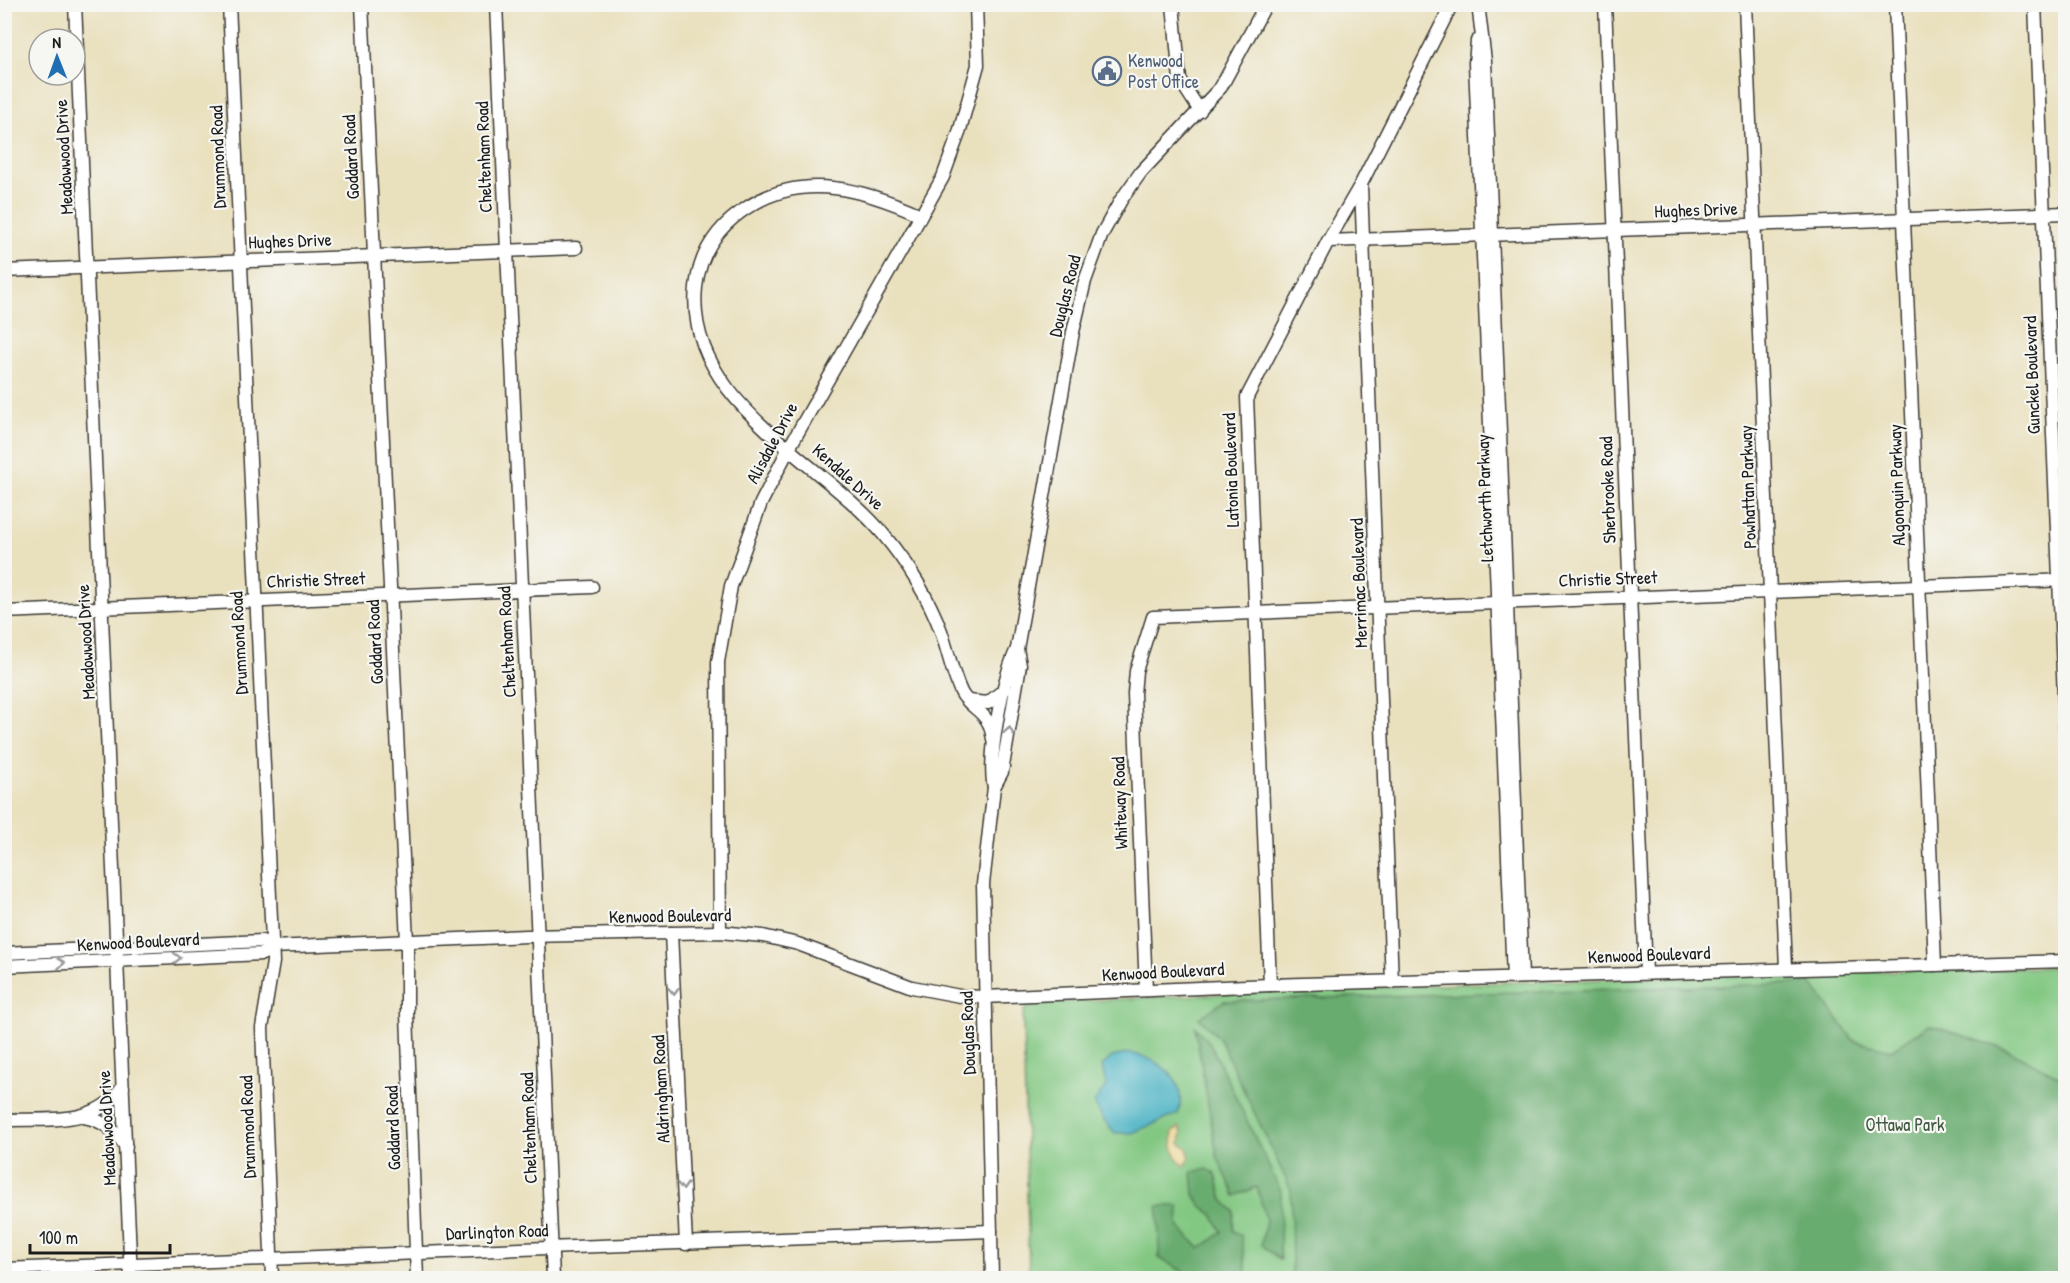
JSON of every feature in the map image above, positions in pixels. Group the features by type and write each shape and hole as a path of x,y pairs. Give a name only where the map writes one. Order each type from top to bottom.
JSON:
{"street":[{"name":"Meadowwood Drive","path":"75,4 131,1278"},
{"name":"Drummond Road","path":"229,4 273,974 263,1011 262,1028 273,1278"},
{"name":"Goddard Road","path":"362,4 407,940 406,1013 417,1278"},
{"name":"Cheltenham Road","path":"496,4 553,1278"},
{"name":"Alisdale Drive","path":"720,932 718,662 729,594 740,557 761,503 789,448 943,177 972,92 978,65 976,4"},
{"path":"1173,4 1180,80 1200,111"},
{"name":"Douglas Road","path":"994,787 990,770 1005,689 1010,664 1017,649 1073,332 1092,258 1111,216 1133,182 1222,85 1266,4"},
{"name":"Latonia Boulevard","path":"1270,985 1247,397 1328,241 1361,184 1452,4"},
{"name":"Letchworth Parkway","path":"1478,4 1485,61 1487,237 1517,977"},
{"name":"Sherbrooke Road","path":"1605,4 1646,973"},
{"name":"Powhattan Parkway","path":"1745,4 1786,968"},
{"name":"Algonquin Parkway","path":"1895,4 1935,964"},
{"name":"Gunckel Boulevard","path":"2035,4 2062,580 2066,745"},
{"name":"Merrimac Boulevard","path":"1361,184 1392,982"},
{"name":"Kendale Drive","path":"921,215 862,191 817,186 770,195 743,210 714,237 706,248 698,273 694,311 702,344 723,383 738,401 789,448 854,502 896,550 933,611 958,685 967,701 988,721 995,743"},
{"name":"Hughes Drive","path":"1328,241 1487,237 2066,213"},
{"name":"Hughes Drive","path":"4,272 576,248"},
{"name":"Christie Street","path":"1153,618 1630,596 2062,580"},
{"name":"Christie Street","path":"4,612 592,587"},
{"name":"Whiteway Road","path":"1146,990 1134,694 1136,671 1153,618"},
{"name":"Douglas Road","path":"992,1278 984,997 983,867 994,787 1002,772 1020,665 1017,649"},
{"path":"967,701 988,703 1005,689"},
{"name":"Kenwood Boulevard","path":"4,953 262,954 272,947 407,940 720,932 763,936 798,944 912,987 960,996 984,997 1270,985 2066,961"},
{"name":"Aldringham Road","path":"671,933 686,1244"},
{"name":"Kenwood Boulevard","path":"4,966 118,954"},
{"path":"80,1117 103,1109 123,1087"},
{"path":"4,1120 80,1117 104,1123 126,1147"},
{"name":"Darlington Road","path":"5,1269 991,1231"}],"green space":[{"name":"Ottawa Park","path":"2065,967 2065,1278 1029,1278 1023,1018 1025,1008 1046,1003 1428,985"},
{"name":"Ottawa Park","path":"1811,983 1854,1041 1891,1050 1929,1025 2008,1050 2065,1080 2065,1278 1292,1278 1291,1190 1219,1038 1199,1018 1224,1001"},
{"path":"1195,1027 1210,1043 1281,1192 1280,1260 1261,1245 1266,1220 1257,1187 1235,1196 1217,1156"},
{"path":"1208,1169 1216,1175 1223,1200 1234,1211 1233,1231 1241,1235 1247,1278 1194,1278 1159,1258 1158,1206 1179,1206 1178,1226 1200,1249 1222,1232 1212,1214 1200,1205 1194,1194 1192,1172"}],"sand":[{"path":"1179,1127 1182,1132 1180,1143 1187,1148 1190,1158 1185,1166 1176,1156 1172,1142 1173,1132"}],"water":[{"path":"1130,1053 1152,1060 1176,1081 1180,1102 1178,1114 1132,1133 1115,1133 1103,1119 1094,1103 1106,1086 1102,1066 1112,1057"}],"place":[{"name":"Kenwood Post Office","path":"1107,71"}]}
